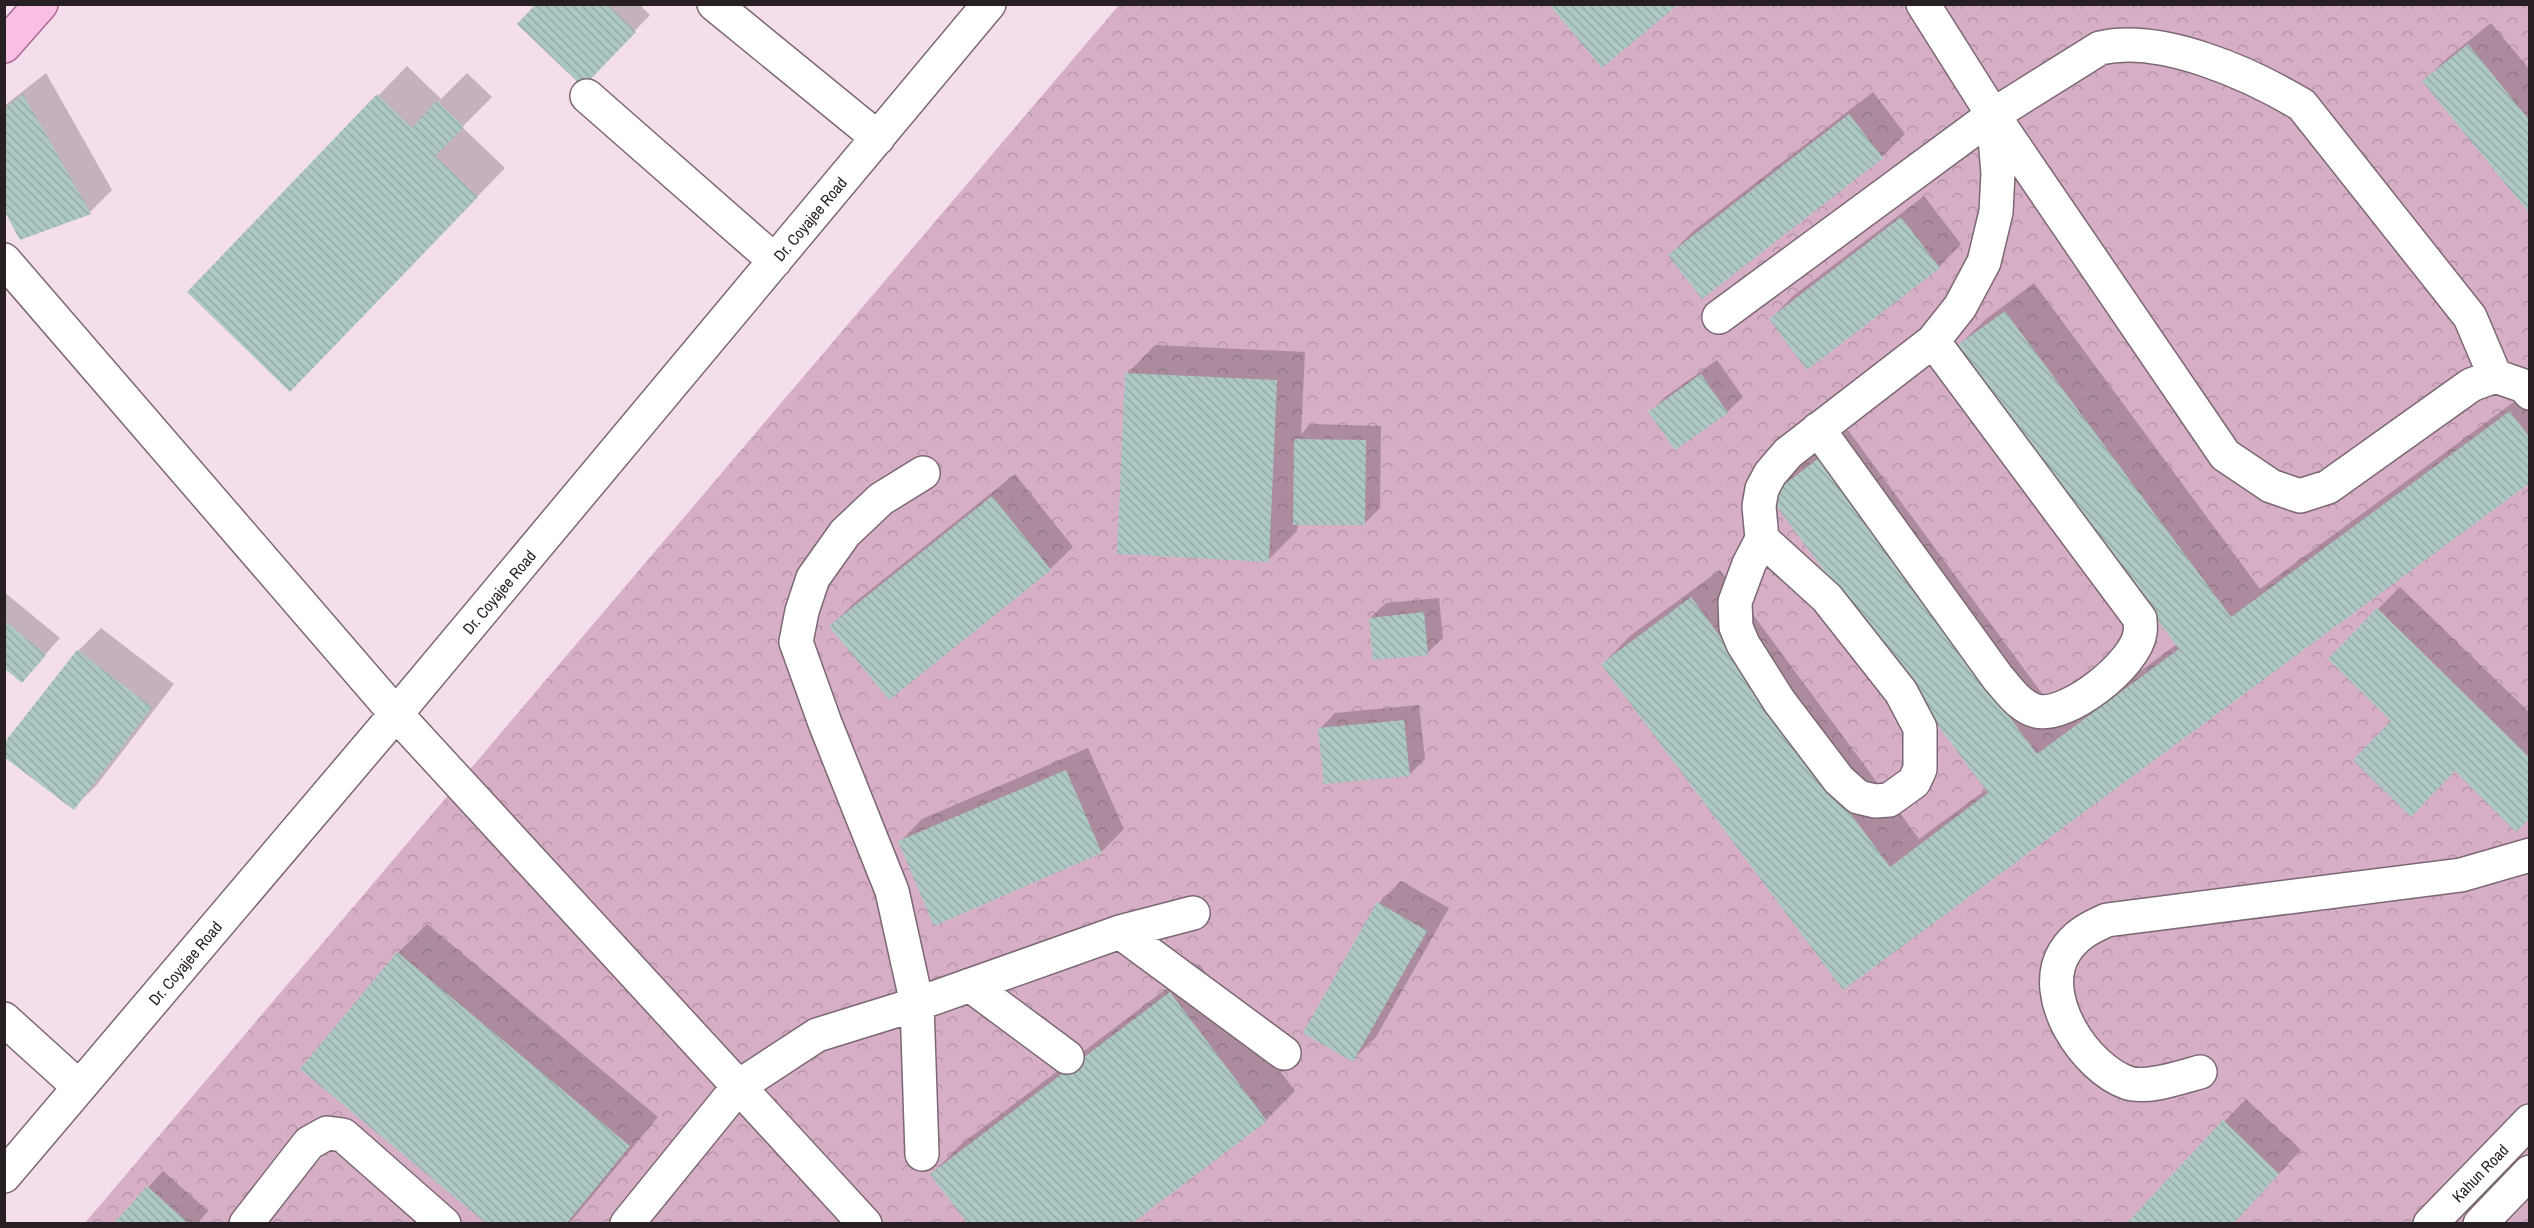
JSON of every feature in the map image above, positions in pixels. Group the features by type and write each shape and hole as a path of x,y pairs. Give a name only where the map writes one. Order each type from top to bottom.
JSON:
{"street":[{"path":"714,4 878,138"},
{"name":"Dr. Coyajee Road","path":"4,1176 396,714 989,4"},
{"path":"1923,4 1993,116 2225,455 2271,486 2300,496 2328,487 2471,386 2495,376 2524,386 2529,393"},
{"path":"1719,317 1993,116 2100,48 2119,44 2139,44 2163,48 2209,62 2271,86 2302,105 2470,317 2495,376"},
{"path":"587,96 775,261"},
{"path":"1762,539 1827,598 1901,692 1920,728 1920,769 1914,782 1889,800 1875,801 1858,797 1839,780 1779,701 1743,644 1736,627 1735,602 1749,564 1762,539 1760,506 1762,489 1770,474 1788,453 1933,341 1960,307 1984,262 1996,212 1998,173 1993,116"},
{"path":"4,260 396,714 865,1224"},
{"path":"1818,429 1998,678 2024,706 2037,711 2053,711 2097,687 2119,670 2132,650 2140,634 2140,619 1933,341"},
{"path":"922,1154 917,1004 892,891 825,723 796,642 802,611 813,578 845,533 881,500 923,473"},
{"path":"2200,1072 2163,1083 2129,1083 2097,1063 2069,1031 2058,999 2058,977 2063,954 2080,933 2107,920 2461,875 2529,855"},
{"path":"627,1224 739,1086 818,1035 917,1004 1120,932 1193,913"},
{"path":"1120,932 1284,1053"},
{"path":"970,985 1067,1057"},
{"path":"4,1019 79,1088"},
{"name":"Kahun Road","path":"2430,1224 2529,1121"},
{"path":"246,1224 309,1143 327,1133 342,1135 444,1224"},
{"path":"2480,1224 2529,1172"}],"green space":[{"path":"1119,5 2529,5 2529,1223 84,1224"}],"building":[{"path":"536,4 607,4 636,32 583,87 517,24"},
{"path":"1549,4 1679,4 1602,68"},
{"path":"2468,44 2530,121 2530,214 2422,81"},
{"path":"23,94 91,214 20,240 4,210 4,109"},
{"path":"377,94 412,128 437,101 464,127 435,156 478,197 290,392 187,292"},
{"path":"1849,114 1883,158 1702,299 1668,255"},
{"path":"1901,217 1940,268 1807,370 1769,319"},
{"path":"2005,311 2231,617 2510,411 2530,438 2530,483 1843,990 1601,664 1691,597 1890,867 1988,793 1769,496 1819,458 2037,754 2179,649 1955,347"},
{"path":"1125,373 1277,380 1269,562 1117,554"},
{"path":"1701,374 1728,413 1675,450 1648,412"},
{"path":"1294,439 1366,440 1365,525 1293,525"},
{"path":"992,496 1051,570 889,700 829,626"},
{"path":"2377,608 2530,758 2530,818 2516,832 2455,771 2411,817 2353,760 2391,721 2328,659"},
{"path":"1424,612 1428,655 1373,660 1369,618"},
{"path":"4,620 46,655 22,683 4,668"},
{"path":"77,650 152,707 74,810 4,757 4,743"},
{"path":"1404,720 1410,776 1324,784 1318,728"},
{"path":"1066,770 1102,853 934,926 898,841"},
{"path":"1377,902 1427,931 1353,1062 1303,1033"},
{"path":"397,952 630,1146 566,1224 487,1224 300,1069"},
{"path":"1170,992 1267,1121 1131,1224 968,1224 930,1174"},
{"path":"2223,1120 2279,1174 2233,1224 2126,1224"},
{"path":"147,1186 189,1224 113,1224"}]}
